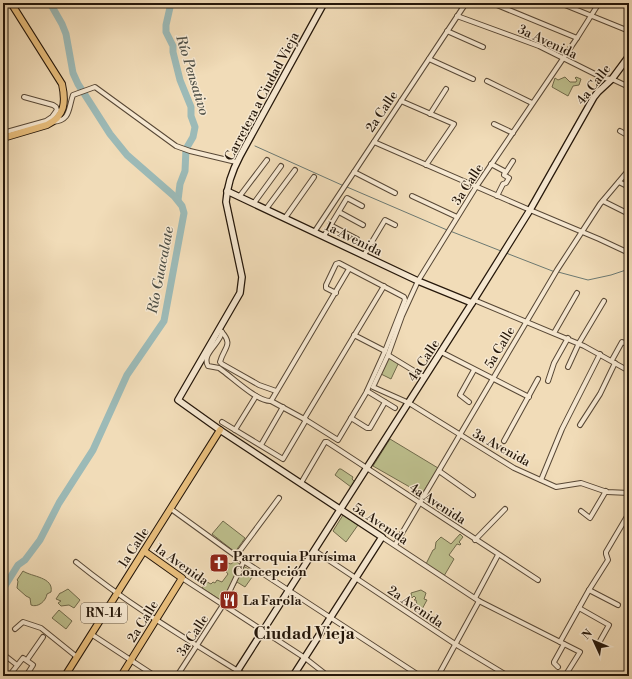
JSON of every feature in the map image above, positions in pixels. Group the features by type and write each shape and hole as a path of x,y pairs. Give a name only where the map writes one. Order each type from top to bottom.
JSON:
{"main road":[{"path":"3,138 23,130 53,122 59,116 65,103 65,95 62,84 11,3"},
{"name":"Carretera a Ciudad Vieja","path":"178,400 221,331 240,293 242,277 226,202 230,178 236,162 324,3"},
{"name":"4a Calle","path":"236,673 504,252 530,210 594,97 612,79 629,56"},
{"name":"1a Avenida","path":"227,190 418,281 473,301"},
{"name":"5a Avenida","path":"178,400 220,430 382,537"},
{"name":"1a Calle","path":"65,676 220,430"},
{"path":"293,676 382,537"},
{"name":"1a Avenida","path":"144,551 182,578"},
{"name":"2a Calle","path":"121,676 182,578"}],"street":[{"path":"454,3 463,7"},
{"name":"2a Calle","path":"315,231 466,3"},
{"path":"492,3 577,38"},
{"path":"560,3 629,31"},
{"name":"3a Calle","path":"373,387 386,353 418,281 476,187 599,3"},
{"name":"3a Avenida","path":"457,16 539,46 603,78 612,79 629,87"},
{"path":"447,31 483,47"},
{"path":"429,59 473,79"},
{"path":"487,81 532,103"},
{"path":"53,122 62,121 65,118 70,110 73,96 95,86 181,148 236,162"},
{"path":"430,114 446,89"},
{"path":"3,133 23,130 46,121 52,117 57,110 53,105 24,97"},
{"path":"401,101 454,124 426,165"},
{"path":"494,124 513,132"},
{"path":"620,131 627,135 629,134"},
{"path":"374,142 629,253"},
{"path":"239,197 266,160"},
{"path":"496,196 503,184 506,183 509,178 504,175 513,161"},
{"path":"491,164 506,172"},
{"path":"254,203 281,166"},
{"name":"5a Calle","path":"395,545 556,272 603,201 628,173 629,167"},
{"path":"266,209 295,170"},
{"path":"354,172 395,193"},
{"path":"285,218 314,176"},
{"path":"619,182 629,187"},
{"path":"412,196 457,217"},
{"path":"324,236 347,198 362,206"},
{"path":"603,201 629,214"},
{"path":"339,212 363,225"},
{"path":"364,255 385,220 395,225"},
{"path":"330,225 357,238"},
{"path":"336,292 326,288 326,285 336,264 339,263 404,297 405,300 386,353"},
{"path":"271,401 349,269"},
{"path":"222,422 283,459 354,335 384,286"},
{"path":"554,333 577,293"},
{"name":"1a Avenida","path":"473,301 568,338 629,371"},
{"path":"568,367 579,343 604,301"},
{"path":"221,331 227,338 228,342 220,362 259,385 276,391"},
{"path":"221,331 220,339 206,359 208,366 223,371 255,395 267,401 271,401 305,420"},
{"path":"354,335 424,377"},
{"path":"548,381 554,363 568,338"},
{"path":"580,425 600,394 622,342 629,345"},
{"path":"441,352 492,380 529,397"},
{"name":"3a Calle","path":"305,420 338,440 367,391 386,353"},
{"path":"541,480 562,428 600,354"},
{"path":"469,402 460,395 474,370"},
{"path":"504,441 538,379"},
{"path":"235,430 259,385"},
{"name":"3a Avenida","path":"373,387 409,403 514,468 556,487 581,483 606,491 629,493"},
{"path":"367,391 395,408"},
{"path":"351,418 367,428 370,428 385,402"},
{"path":"261,446 283,407"},
{"name":"4a Avenida","path":"301,483 325,442 327,442 538,580"},
{"path":"439,471 473,495"},
{"path":"581,511 590,518 606,491"},
{"path":"236,556 279,498"},
{"path":"171,509 236,556 289,589 420,676"},
{"path":"475,540 505,509"},
{"path":"558,667 554,664 554,662 562,643 579,608 608,560 606,552 629,513"},
{"name":"5a Avenida","path":"382,537 477,599 580,652 565,676"},
{"name":"2a Avenida","path":"315,551 455,644 508,676"},
{"path":"438,676 498,555"},
{"name":"3a Calle","path":"177,676 223,605 244,561"},
{"path":"76,562 116,594 236,673 246,676"},
{"name":"1a Avenida","path":"182,578 304,658 328,676"},
{"path":"589,590 618,605"},
{"path":"579,608 609,625 600,641"},
{"path":"15,629 23,622 41,628 77,657"},
{"path":"91,634 155,676"},
{"path":"27,660 43,637"},
{"path":"3,654 17,665"},
{"path":"9,676 22,658 27,660 33,666 26,676"}],"green space":[{"path":"565,77 570,82 576,82 576,77 581,79 579,85 573,86 568,96 552,87 555,78 558,80"},
{"path":"389,357 399,362 391,379 381,374"},
{"path":"390,439 438,468 422,494 373,466"},
{"path":"339,469 353,477 352,479 355,482 351,487 335,475"},
{"path":"343,515 358,525 346,542 333,531"},
{"path":"223,521 245,538 235,552 212,534"},
{"path":"460,534 463,537 459,542 461,544 457,544 449,555 454,559 444,576 426,564 433,550 435,549 436,542 441,537 451,544"},
{"path":"235,561 255,573 245,587 237,582 225,603 202,588 207,582 211,584 213,582 215,583 217,580 222,582 228,574 224,569 228,563 231,564"},
{"path":"23,571 46,580 51,587 51,592 47,594 45,599 39,605 31,605 30,598 17,588 17,580"},
{"path":"68,589 80,600 74,608 69,605 61,606 58,603 61,601 56,599 60,593"},
{"path":"421,590 426,593 424,599 427,600 421,611 417,609 419,606 417,605 416,600 414,600 416,598 414,596 412,598 411,593"},
{"path":"59,610 72,621 66,629 52,618"}],"waterway":[{"name":"Río Guacalate","path":"3,589 18,565 25,560 40,540 59,503 93,450 127,375 164,321 184,213 182,206 174,196 127,155 110,134 78,84 73,73 66,34 50,3"},
{"name":"Río Pensativo","path":"171,3 166,32 173,46 173,52 180,80 191,107 191,116 195,127 193,137 186,149 185,171 180,184 178,200"},
{"path":"255,146 344,186"},
{"path":"347,187 447,230"},
{"path":"450,231 501,251"},
{"path":"506,253 555,272"},
{"path":"558,272 588,280 629,269"}],"place":[{"name":"Parroquia Purísima Concepción","path":"219,563"},
{"name":"La Farola","path":"229,600"}],"district":[{"name":"Ciudad Vieja","path":"304,633"}]}
